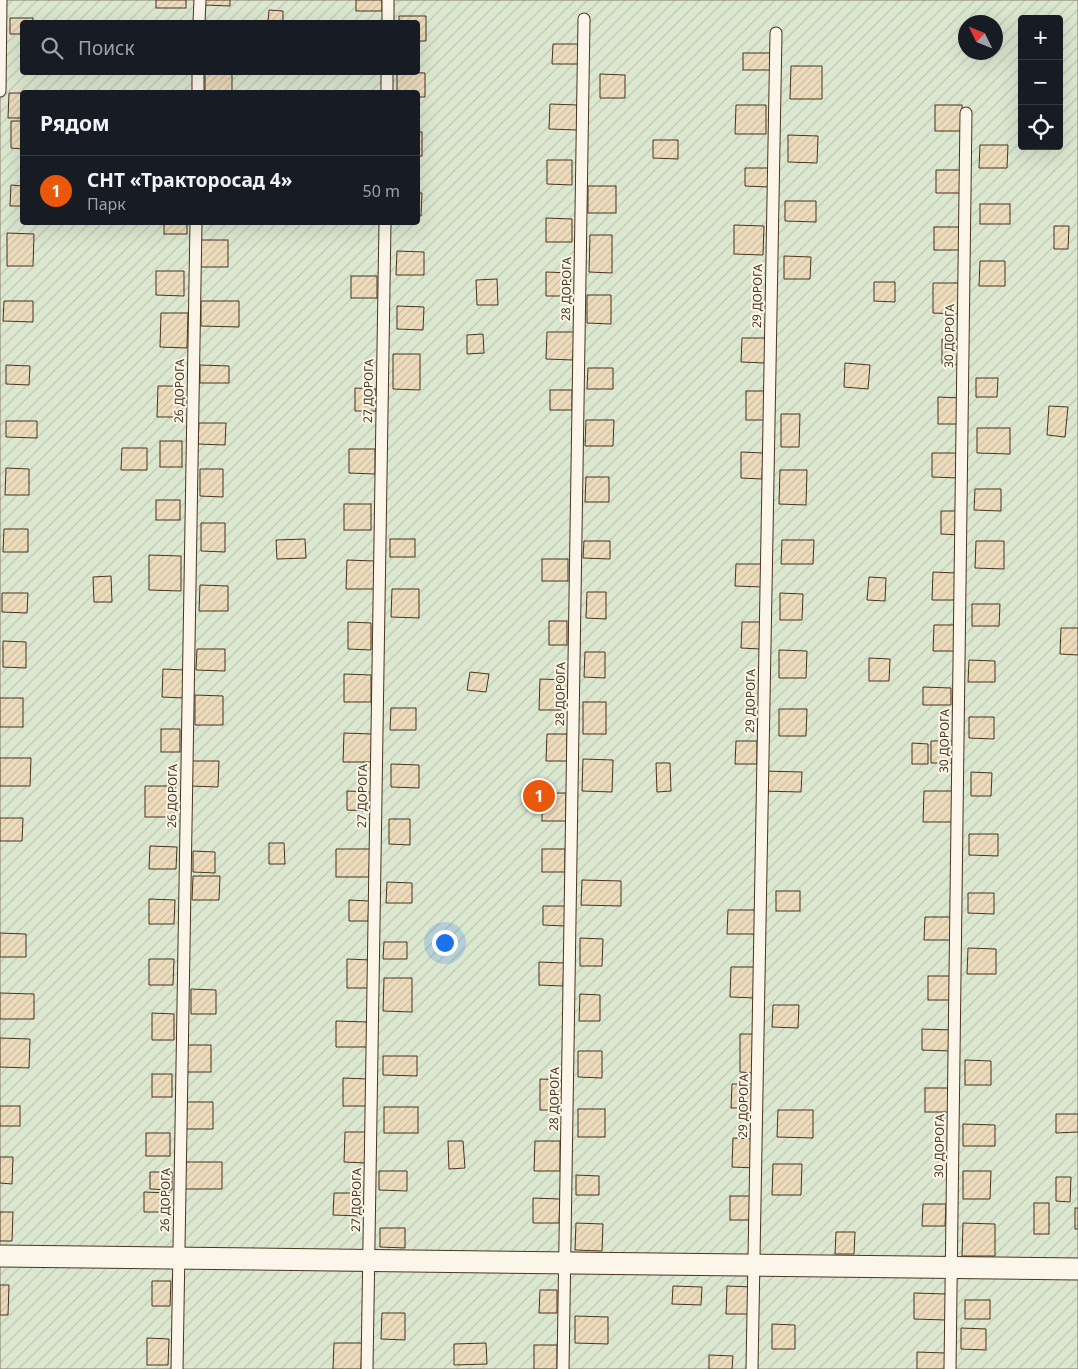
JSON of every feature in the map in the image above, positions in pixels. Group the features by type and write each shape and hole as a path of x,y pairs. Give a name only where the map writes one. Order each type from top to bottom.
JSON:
{"street":[{"path":"0,1256 1078,1269"}],"lane":[{"path":"0,91 2,0"},
{"path":"199,20 200,0"},
{"path":"388,0 388,20"},
{"name":"28 ДОРОГА","path":"563,1369 584,19"},
{"name":"29 ДОРОГА","path":"752,1369 776,33"},
{"path":"198,75 198,90"},
{"path":"387,75 387,90"},
{"name":"30 ДОРОГА","path":"950,1369 966,113"},
{"name":"26 ДОРОГА","path":"176,1369 196,225"},
{"name":"27 ДОРОГА","path":"367,1369 385,225"}],"green space":[{"path":"0,0 1078,0 1078,1369 0,1369"}],"building":[{"path":"156,0 186,0 186,8 156,8"},
{"path":"204,0 230,0 230,6 204,5"},
{"path":"356,0 382,0 382,11 356,11"},
{"path":"269,10 283,11 283,20 268,20"},
{"path":"399,16 426,16 426,41 420,41 420,20 399,20"},
{"path":"10,18 33,18 33,20 20,20 20,34 10,34"},
{"path":"553,44 579,44 578,64 552,64"},
{"path":"743,53 770,53 770,70 743,70"},
{"path":"791,66 822,66 822,99 790,99"},
{"path":"420,73 425,73 425,97 420,97 420,90 397,90 397,75 420,75"},
{"path":"600,74 625,75 625,98 600,98"},
{"path":"205,75 232,75 232,90 205,90"},
{"path":"9,93 20,93 20,118 8,118"},
{"path":"550,104 577,105 577,130 549,129"},
{"path":"736,105 766,105 766,134 735,134"},
{"path":"935,105 962,105 962,131 935,131"},
{"path":"11,121 20,121 20,149 11,148"},
{"path":"420,132 422,132 422,156 420,156"},
{"path":"788,135 818,136 817,163 788,162"},
{"path":"653,140 678,140 678,159 653,158"},
{"path":"980,145 1008,145 1007,168 979,168"},
{"path":"547,160 572,160 572,185 547,184"},
{"path":"745,168 769,168 768,187 745,186"},
{"path":"936,170 963,170 962,193 936,193"},
{"path":"11,185 20,186 20,206 10,206"},
{"path":"588,186 616,186 616,213 588,213"},
{"path":"420,193 422,193 421,216"},
{"path":"785,201 816,201 816,222 785,221"},
{"path":"980,204 1010,204 1010,224 980,224"},
{"path":"546,218 572,219 572,242 546,242"},
{"path":"164,225 187,225 187,234 164,234"},
{"path":"734,225 764,226 763,255 734,254"},
{"path":"1054,226 1069,226 1068,249 1054,249"},
{"path":"934,227 961,227 961,250 934,250"},
{"path":"7,233 34,234 33,266 7,266"},
{"path":"590,235 612,235 612,273 589,272"},
{"path":"200,240 228,240 228,267 200,267"},
{"path":"397,251 424,252 424,275 396,275"},
{"path":"784,256 811,257 810,279 784,279"},
{"path":"980,261 1005,261 1005,286 979,286"},
{"path":"156,271 184,271 184,296 156,295"},
{"path":"546,272 571,273 570,296 546,296"},
{"path":"351,276 377,276 377,298 351,298"},
{"path":"497,279 498,305 477,305 476,280"},
{"path":"874,282 895,282 895,302 874,301"},
{"path":"933,283 961,283 961,314 933,313"},
{"path":"587,295 611,295 611,324 587,323"},
{"path":"4,301 33,301 33,322 3,321"},
{"path":"201,301 239,301 239,327 201,326"},
{"path":"397,306 424,307 423,330 397,329"},
{"path":"161,313 188,313 187,348 160,347"},
{"path":"547,332 574,332 573,360 546,359"},
{"path":"483,334 484,353 467,354 467,335"},
{"path":"742,338 765,338 765,363 741,362"},
{"path":"942,339 963,339 962,365 942,364"},
{"path":"393,354 420,354 420,390 393,389"},
{"path":"845,363 870,365 868,389 844,387"},
{"path":"6,365 30,366 29,385 6,384"},
{"path":"200,365 229,366 229,383 200,383"},
{"path":"588,368 613,368 613,389 587,389"},
{"path":"976,378 998,378 997,397 976,397"},
{"path":"158,386 183,386 182,417 157,417"},
{"path":"355,388 376,389 376,411 355,411"},
{"path":"550,390 572,390 572,410 550,410"},
{"path":"746,391 766,391 766,420 746,420"},
{"path":"938,397 962,398 962,424 938,424"},
{"path":"1049,406 1068,407 1065,437 1047,435"},
{"path":"781,414 800,414 799,447 781,447"},
{"path":"586,420 614,420 613,446 585,446"},
{"path":"6,421 37,421 37,438 6,437"},
{"path":"199,423 226,423 225,445 198,444"},
{"path":"977,428 1010,428 1010,454 977,453"},
{"path":"160,441 182,441 182,467 160,467"},
{"path":"122,448 147,448 147,470 121,470"},
{"path":"349,449 375,449 375,474 349,473"},
{"path":"741,452 763,453 762,479 741,478"},
{"path":"932,453 959,453 959,478 932,477"},
{"path":"6,468 29,469 29,495 5,495"},
{"path":"200,469 223,469 223,497 200,496"},
{"path":"780,470 807,470 806,505 779,504"},
{"path":"586,477 609,477 609,502 585,502"},
{"path":"975,489 1001,489 1001,511 974,510"},
{"path":"156,500 180,500 180,520 156,520"},
{"path":"344,504 371,504 371,530 344,530"},
{"path":"941,511 962,511 961,535 941,534"},
{"path":"201,523 225,523 225,552 201,551"},
{"path":"4,529 28,529 28,552 3,552"},
{"path":"305,539 306,558 277,559 276,540"},
{"path":"390,539 415,539 415,557 390,557"},
{"path":"782,540 814,540 813,564 781,564"},
{"path":"584,541 610,541 610,559 583,558"},
{"path":"976,541 1004,541 1004,569 975,568"},
{"path":"149,555 181,556 181,591 149,590"},
{"path":"542,559 568,559 568,581 542,581"},
{"path":"347,560 374,561 374,589 346,589"},
{"path":"736,564 763,564 763,587 735,586"},
{"path":"933,572 956,573 956,600 932,600"},
{"path":"111,576 112,602 94,602 93,577"},
{"path":"869,577 886,578 885,601 867,600"},
{"path":"200,585 228,586 228,611 199,611"},
{"path":"392,589 419,589 419,618 391,617"},
{"path":"587,592 606,592 606,619 586,618"},
{"path":"2,593 28,593 27,613 2,612"},
{"path":"780,593 803,594 802,620 780,620"},
{"path":"972,604 1000,604 999,626 972,626"},
{"path":"549,621 567,621 567,645 549,645"},
{"path":"348,622 371,623 371,650 348,649"},
{"path":"742,622 760,622 760,649 741,648"},
{"path":"934,625 954,625 954,651 933,651"},
{"path":"1061,628 1078,628 1078,655 1060,654"},
{"path":"3,641 26,642 26,668 3,667"},
{"path":"197,649 225,649 225,671 196,670"},
{"path":"779,650 807,651 806,678 779,678"},
{"path":"585,652 605,652 605,678 584,677"},
{"path":"869,658 890,659 889,681 869,681"},
{"path":"969,660 995,661 995,682 968,682"},
{"path":"163,669 184,670 184,698 162,697"},
{"path":"470,672 489,674 486,692 467,690"},
{"path":"344,674 371,675 371,702 344,702"},
{"path":"540,679 568,680 567,710 539,710"},
{"path":"923,687 951,688 951,705 923,705"},
{"path":"195,695 223,696 223,725 195,725"},
{"path":"0,698 23,698 23,727 0,727"},
{"path":"583,702 606,702 606,734 583,734"},
{"path":"391,708 416,708 416,730 390,730"},
{"path":"779,709 807,709 806,736 779,736"},
{"path":"969,717 994,717 994,739 969,738"},
{"path":"161,729 180,729 180,752 161,752"},
{"path":"344,733 372,734 372,762 343,762"},
{"path":"547,734 567,734 567,761 546,761"},
{"path":"736,741 757,741 757,764 735,764"},
{"path":"931,741 953,741 952,763 931,763"},
{"path":"912,743 928,744 928,764 912,764"},
{"path":"0,758 31,758 30,786 0,786"},
{"path":"583,759 613,760 612,792 582,791"},
{"path":"191,761 219,761 218,787 191,786"},
{"path":"656,763 670,763 671,791 657,792"},
{"path":"391,764 419,765 419,788 391,787"},
{"path":"762,771 802,772 801,792 761,791"},
{"path":"971,772 992,773 991,796 971,796"},
{"path":"145,786 175,786 174,817 145,817"},
{"path":"347,791 371,792 370,811 347,810"},
{"path":"924,791 952,791 952,822 923,822"},
{"path":"542,793 566,793 566,821 542,821"},
{"path":"0,818 23,818 22,841 0,841"},
{"path":"389,819 410,819 410,845 389,844"},
{"path":"969,834 998,834 998,856 969,855"},
{"path":"269,843 284,843 285,864 269,864"},
{"path":"150,846 177,847 176,869 149,869"},
{"path":"336,849 370,849 369,877 336,877"},
{"path":"542,849 565,849 565,872 542,872"},
{"path":"193,851 215,852 215,873 193,872"},
{"path":"193,876 220,876 219,900 192,900"},
{"path":"582,880 621,881 621,906 581,905"},
{"path":"387,882 412,883 412,903 386,903"},
{"path":"776,891 800,891 800,911 776,911"},
{"path":"968,893 994,893 994,914 968,913"},
{"path":"149,899 175,900 174,924 149,924"},
{"path":"349,900 369,901 368,921 349,921"},
{"path":"543,906 565,906 565,926 543,925"},
{"path":"728,910 756,910 755,934 727,934"},
{"path":"925,917 951,917 951,940 924,940"},
{"path":"0,933 26,934 26,957 0,957"},
{"path":"580,938 603,939 602,966 580,966"},
{"path":"384,942 407,942 407,959 383,959"},
{"path":"968,948 996,949 996,974 967,974"},
{"path":"149,959 174,959 173,985 149,985"},
{"path":"347,959 370,960 370,988 347,988"},
{"path":"539,962 564,963 563,986 539,985"},
{"path":"731,967 757,967 756,998 730,997"},
{"path":"928,976 951,976 951,1000 928,1000"},
{"path":"384,978 412,978 412,1012 383,1011"},
{"path":"191,989 216,990 216,1014 191,1014"},
{"path":"0,993 34,994 34,1019 0,1019"},
{"path":"580,994 600,995 600,1021 579,1021"},
{"path":"773,1005 799,1005 798,1028 772,1027"},
{"path":"152,1013 174,1014 174,1040 152,1040"},
{"path":"336,1021 367,1022 367,1047 336,1047"},
{"path":"922,1029 951,1030 951,1051 922,1050"},
{"path":"740,1034 753,1034 753,1073 740,1072"},
{"path":"0,1038 30,1039 29,1068 0,1067"},
{"path":"187,1045 211,1045 211,1072 187,1072"},
{"path":"578,1051 602,1051 602,1078 578,1077"},
{"path":"383,1056 417,1056 417,1076 383,1075"},
{"path":"965,1060 991,1061 991,1085 965,1085"},
{"path":"152,1074 172,1074 172,1097 152,1097"},
{"path":"343,1078 368,1079 367,1106 343,1106"},
{"path":"540,1079 563,1080 562,1110 540,1110"},
{"path":"732,1084 758,1084 757,1108 731,1108"},
{"path":"925,1088 948,1088 948,1112 925,1112"},
{"path":"187,1102 213,1102 213,1129 186,1129"},
{"path":"0,1106 20,1106 20,1126 0,1126"},
{"path":"384,1107 418,1107 418,1133 384,1133"},
{"path":"578,1109 605,1109 605,1137 578,1137"},
{"path":"778,1110 813,1110 813,1138 777,1137"},
{"path":"1056,1114 1078,1114 1078,1132 1056,1133"},
{"path":"963,1124 995,1125 995,1146 963,1146"},
{"path":"345,1132 367,1132 366,1163 344,1162"},
{"path":"146,1133 170,1133 170,1156 146,1156"},
{"path":"733,1138 756,1139 756,1168 732,1167"},
{"path":"448,1141 463,1141 465,1168 449,1169"},
{"path":"535,1141 560,1141 560,1171 534,1171"},
{"path":"0,1157 13,1157 12,1184 0,1183"},
{"path":"186,1162 222,1162 222,1189 185,1189"},
{"path":"773,1164 802,1164 801,1195 772,1195"},
{"path":"379,1171 407,1171 407,1191 379,1190"},
{"path":"963,1171 991,1171 990,1199 963,1199"},
{"path":"150,1172 172,1172 172,1190 150,1189"},
{"path":"576,1175 599,1176 599,1195 576,1195"},
{"path":"1056,1177 1071,1177 1070,1202 1056,1201"},
{"path":"144,1192 170,1193 170,1212 144,1212"},
{"path":"334,1193 361,1193 361,1216 333,1215"},
{"path":"730,1196 754,1196 754,1220 730,1220"},
{"path":"533,1198 560,1199 559,1223 533,1223"},
{"path":"1034,1203 1049,1203 1049,1234 1034,1234"},
{"path":"923,1204 946,1204 945,1226 922,1226"},
{"path":"1075,1208 1078,1208 1078,1229 1075,1229"},
{"path":"0,1212 13,1212 12,1241 0,1241"},
{"path":"576,1223 603,1224 602,1251 575,1250"},
{"path":"963,1223 995,1224 995,1256 962,1256"},
{"path":"380,1228 405,1228 405,1248 380,1247"},
{"path":"836,1232 855,1232 854,1254 835,1254"},
{"path":"152,1281 171,1281 170,1306 152,1306"},
{"path":"0,1285 9,1285 8,1315 0,1315"},
{"path":"673,1286 702,1287 701,1305 672,1304"},
{"path":"727,1286 753,1287 752,1314 726,1314"},
{"path":"540,1290 557,1290 557,1313 539,1313"},
{"path":"914,1293 947,1294 946,1320 914,1319"},
{"path":"965,1300 990,1300 990,1319 965,1319"},
{"path":"382,1313 405,1313 405,1340 381,1339"},
{"path":"575,1316 608,1317 608,1344 575,1343"},
{"path":"772,1324 795,1325 795,1349 772,1349"},
{"path":"961,1328 986,1329 986,1350 961,1349"},
{"path":"147,1338 169,1339 168,1365 147,1365"},
{"path":"334,1343 362,1343 361,1369 333,1369"},
{"path":"486,1343 487,1364 454,1365 454,1344"},
{"path":"534,1345 557,1345 557,1369 534,1369"},
{"path":"917,1352 945,1353 945,1369 917,1369"},
{"path":"709,1355 733,1356 732,1369 709,1369"}],"place":[{"name":"СНТ «Тракторосад 4»","path":"539,796"}]}
